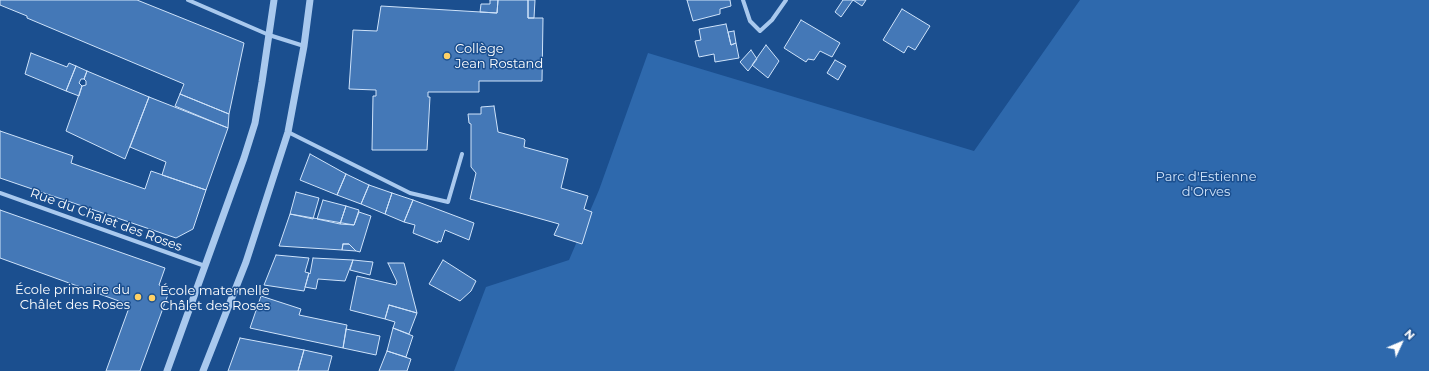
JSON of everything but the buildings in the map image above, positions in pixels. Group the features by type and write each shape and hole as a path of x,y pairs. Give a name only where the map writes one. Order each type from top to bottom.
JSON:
{"street":[{"path":"188,0 269,35 304,46"},
{"path":"167,371 244,158 254,123 262,82 274,0"},
{"path":"203,371 246,262 288,132 304,46 310,0"},
{"path":"744,0 750,22 760,31 772,20 786,0"},
{"path":"288,132 332,152 410,193 448,202 462,154"},
{"name":"Rue du Chalet des Roses","path":"0,193 205,266"}],"green space":[{"name":"Parc d'Estienne d'Orves","path":"1080,0 1429,0 1429,371 454,371 486,287 569,260 599,190 648,53 974,151"}],"place":[{"name":"Collège Jean Rostand","path":"447,56"},
{"name":"École primaire du Châlet des Roses","path":"138,297"},
{"name":"École maternelle Châlet des Roses","path":"152,298"}]}
